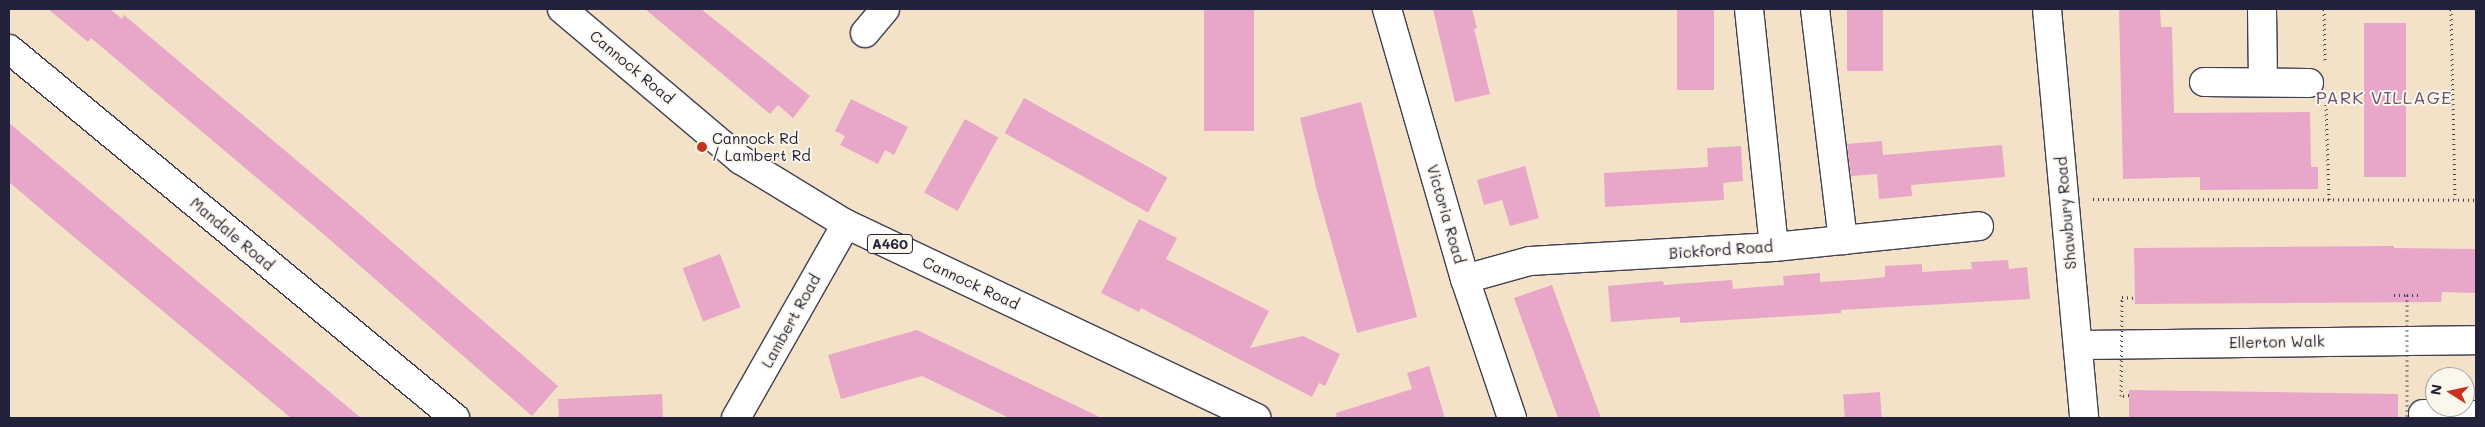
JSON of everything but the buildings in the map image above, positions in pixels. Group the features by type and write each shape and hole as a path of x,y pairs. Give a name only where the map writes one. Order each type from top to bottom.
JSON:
{"main road":[{"name":"Cannock Road","path":"562,9 741,160 846,224 1256,418"},
{"path":"865,33 885,9"},
{"name":"Victoria Road","path":"1387,9 1465,279 1512,418"},
{"path":"1749,9 1774,247"},
{"path":"1815,9 1843,240"},
{"name":"Shawbury Road","path":"2047,9 2084,418"},
{"path":"2262,9 2263,81"},
{"name":"Mandale Road","path":"9,49 455,418"},
{"path":"2204,82 2263,81 2309,83"},
{"name":"Lambert Road","path":"736,418 846,224"},
{"name":"Bickford Road","path":"1465,279 1530,261 1774,247 1979,226"},
{"name":"Ellerton Walk","path":"2078,345 2476,340"},
{"path":"2415,416 2476,415"}],"path":[{"path":"2451,9 2455,199"},
{"path":"2064,198 2476,200"},
{"path":"2394,295 2420,295"},
{"path":"2407,295 2415,416"},
{"path":"2129,396 2121,396 2122,297 2135,298"}],"place":[{"name":"Cannock Rd / Lambert Rd","path":"702,147"}],"district":[{"name":"PARK VILLAGE","path":"2384,97"}]}
